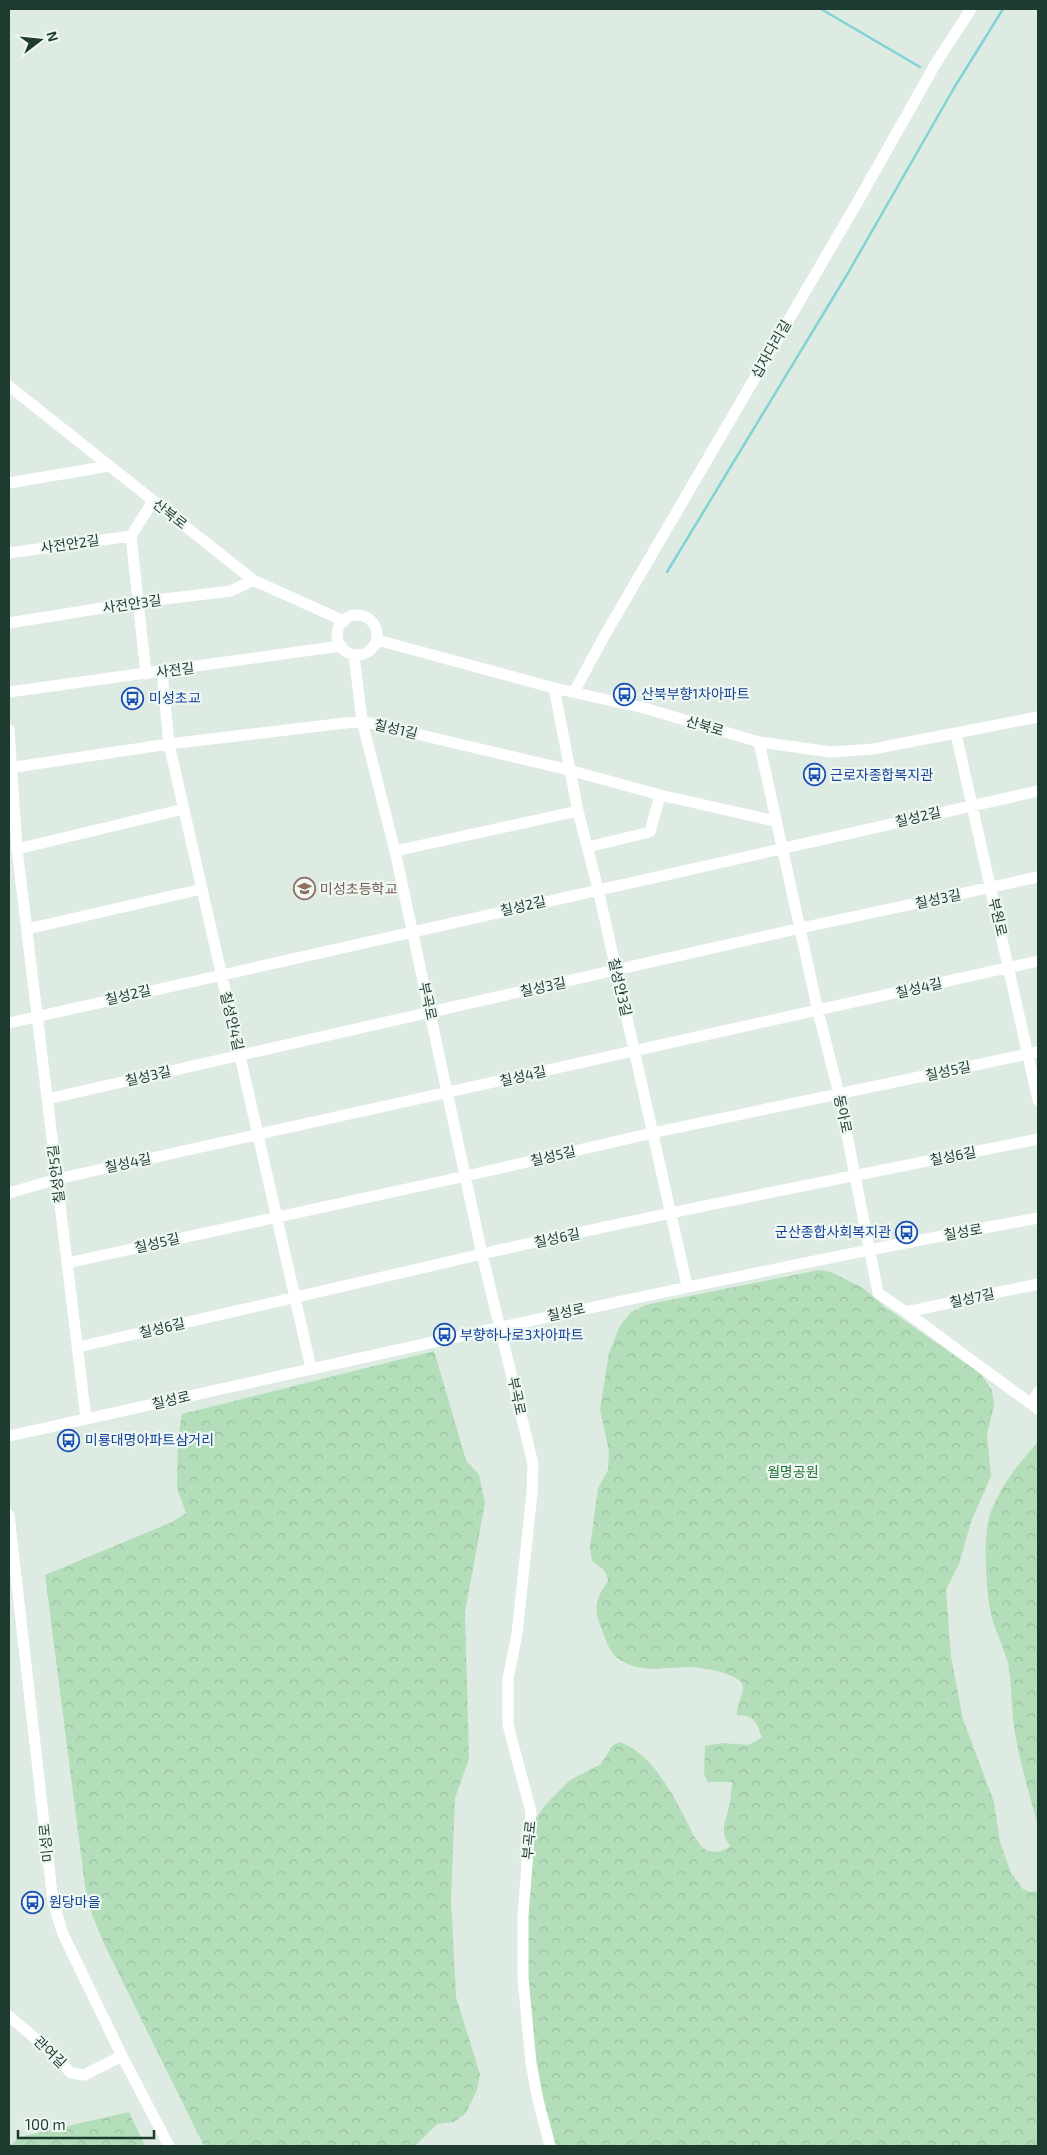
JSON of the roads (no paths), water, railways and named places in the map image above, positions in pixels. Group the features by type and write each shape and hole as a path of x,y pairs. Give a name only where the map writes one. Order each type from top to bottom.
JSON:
{"street":[{"name":"십자다리길","path":"574,692 606,633 861,196 936,63 971,9"},
{"name":"산북로","path":"9,386 59,428 254,580 344,621"},
{"path":"9,483 109,466"},
{"path":"146,674 131,536 152,501"},
{"name":"사전안2길","path":"9,552 131,536"},
{"name":"사전안3길","path":"9,622 139,602 231,591 254,580"},
{"path":"351,616 364,616 374,625 377,631 377,640 372,649 367,653 354,655 348,653 341,646 337,637 338,630 344,621 351,616"},
{"name":"산북로","path":"377,640 554,688 644,708 759,742 831,752 873,749 1038,717"},
{"name":"사전길","path":"9,692 341,646"},
{"name":"부곡로","path":"354,655 362,721 395,851 482,1254 533,1464 517,1634 508,1679 508,1726 531,1812 524,1916 524,1978 531,2063 550,2146"},
{"name":"칠성안4길","path":"162,672 169,744 311,1368"},
{"name":"칠성안3길","path":"554,688 578,811 598,889 687,1286"},
{"name":"칠성1길","path":"11,768 169,744 362,721 569,770 660,795 775,821"},
{"name":"칠성안5길","path":"9,730 17,849 86,1419"},
{"name":"부원로","path":"956,734 1009,968 1033,1053 1038,1100"},
{"name":"동아로","path":"759,742 818,1011 839,1094 878,1293 1035,1406"},
{"name":"칠성2길","path":"9,1023 1038,791"},
{"path":"588,847 650,832 660,795"},
{"path":"17,849 184,809"},
{"path":"395,851 578,811"},
{"name":"칠성3길","path":"47,1099 800,928 1038,877"},
{"path":"27,929 202,889"},
{"name":"칠성4길","path":"9,1192 57,1179 448,1094 634,1050 1038,962"},
{"name":"칠성5길","path":"67,1263 466,1176 652,1133 1033,1053"},
{"name":"칠성6길","path":"78,1347 295,1299 482,1254 856,1175 1038,1139"},
{"name":"칠성로","path":"9,1436 687,1286 868,1249 1038,1218"},
{"name":"칠성7길","path":"906,1312 1038,1284"},
{"path":"1035,1406 1038,1392"},
{"name":"미성로","path":"9,1515 53,1902 63,1934 122,2056 169,2146"},
{"name":"관여길","path":"9,2016 49,2050 71,2073 84,2075 122,2056"}],"waterway":[{"path":"821,9 920,67"},
{"path":"667,572 848,273 954,88 1003,9"}],"place":[{"name":"산북부향1차아파트","path":"625,694"},
{"name":"미성초교","path":"133,698"},
{"name":"근로자종합복지관","path":"814,775"},
{"name":"미성초등학교","path":"304,889"},
{"name":"군산종합사회복지관","path":"907,1232"},
{"name":"부향하나로3차아파트","path":"444,1335"},
{"name":"미룡대명아파트삼거리","path":"69,1440"},
{"name":"원당마을","path":"33,1902"}],"park label":[{"name":"월명공원","path":"793,1472"}]}
